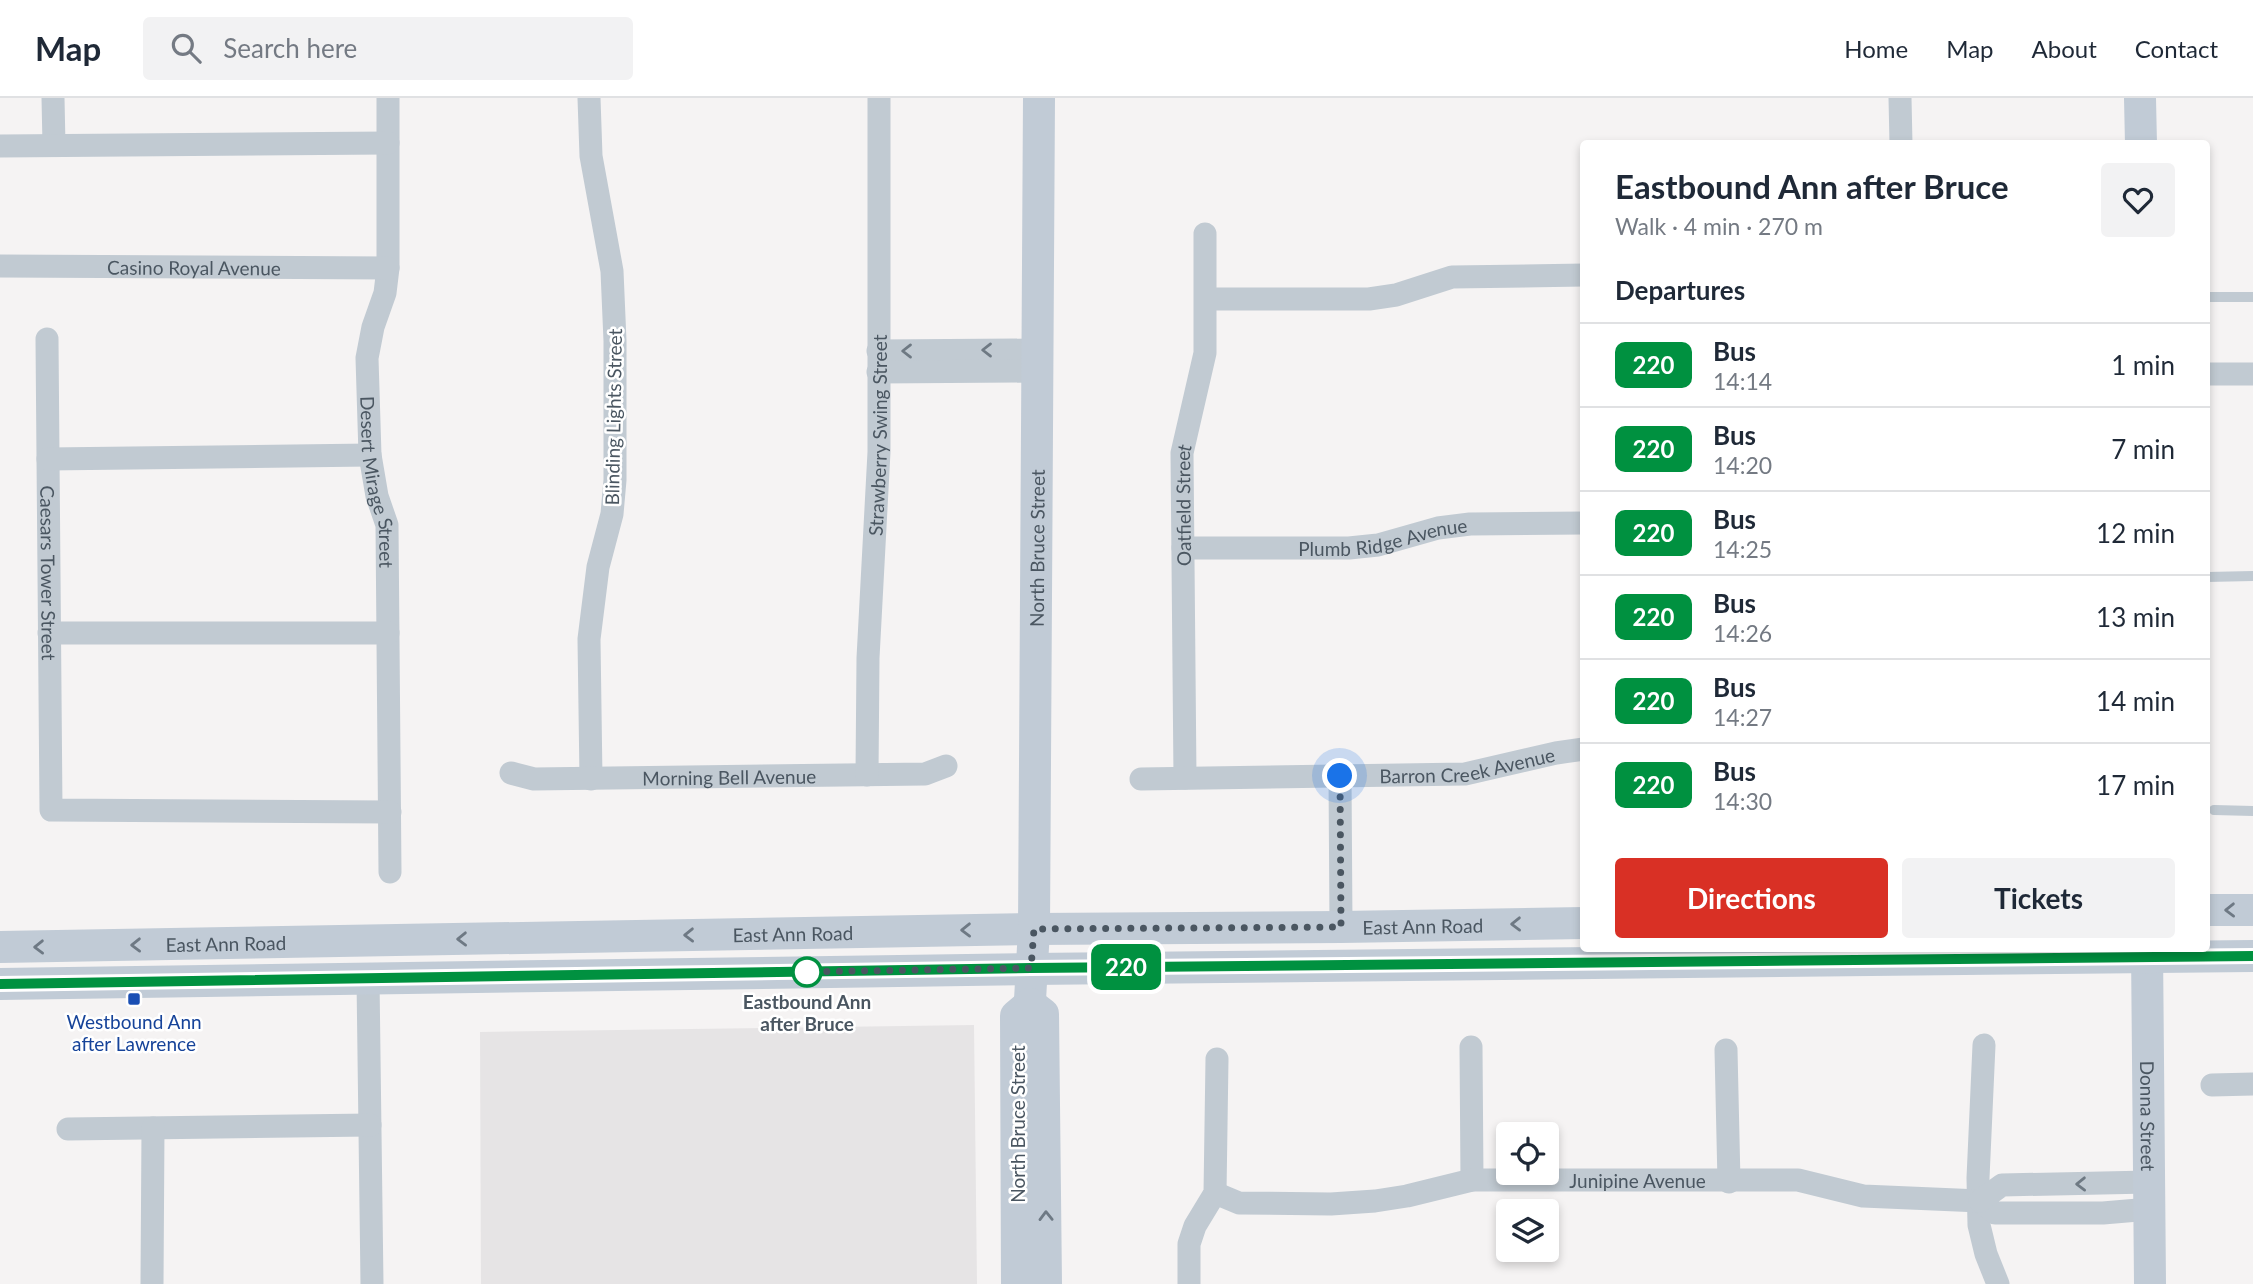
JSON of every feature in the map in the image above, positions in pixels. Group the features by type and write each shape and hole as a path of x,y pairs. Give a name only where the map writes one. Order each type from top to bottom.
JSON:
{"main road":[{"name":"North Bruce Street","path":"1030,1000 1034,929 1039,98"},
{"path":"2140,98 2141,140"},
{"path":"2210,910 2253,910"},
{"name":"East Ann Road","path":"0,947 1034,929 1580,923"},
{"name":"East Ann Road","path":"0,984 2147,952 2253,956"},
{"name":"Donna Street","path":"2147,952 2150,1284"},
{"name":"North Bruce Street","path":"1017,1284 1016,1016 1030,1004 1043,1014 1046,1284"}],"street":[{"path":"53,98 54,145"},
{"name":"Desert Mirage Street","path":"388,98 388,268 385,293 373,327 367,358 370,455 377,496 387,525 390,872"},
{"name":"Blinding Lights Street","path":"589,98 591,156 612,271 615,341 615,480 612,514 598,567 589,639 590,779"},
{"name":"Strawberry Swing Street","path":"867,775 868,658 879,452 879,98"},
{"path":"1900,98 1901,140"},
{"path":"0,146 388,143"},
{"name":"Oatfield Street","path":"1185,778 1182,453 1205,353 1205,234"},
{"name":"Casino Royal Avenue","path":"0,266 388,268"},
{"path":"1206,299 1369,299 1396,295 1452,277 1580,275"},
{"name":"Caesars Tower Street","path":"47,339 51,810 390,812"},
{"path":"878,361 1037,361"},
{"path":"2210,374 2253,374"},
{"path":"48,459 370,455"},
{"name":"Plumb Ridge Avenue","path":"1183,548 1349,548 1378,545 1437,528 1470,524 1580,523"},
{"path":"49,634 388,634"},
{"name":"Barron Creek Avenue","path":"1141,779 1465,774 1580,750"},
{"name":"Morning Bell Avenue","path":"511,773 534,779 867,775 925,774 946,766"},
{"path":"1340,776 1341,927"},
{"path":"368,979 372,1284"},
{"path":"1984,1045 1978,1178 1979,1225 1986,1254 1998,1284"},
{"path":"1471,1047 1472,1180"},
{"path":"1726,1050 1729,1182"},
{"path":"1189,1284 1189,1244 1195,1226 1214,1193 1217,1059"},
{"path":"2212,1084 2253,1084"},
{"path":"68,1129 370,1125"},
{"path":"152,1284 153,1128"},
{"name":"Junipine Avenue","path":"1214,1193 1239,1203 1331,1204 1407,1196 1472,1180 1798,1180 1863,1196 1980,1201 1995,1213 2038,1199 2104,1213 2149,1196"}],"lane":[{"path":"2210,297 2253,298"},
{"path":"2210,576 2253,576"},
{"path":"2214,810 2253,811"}],"shaded area":[{"path":"974,1025 977,1284 481,1284 480,1032"}],"bus line":[{"name":"220","path":"0,984 1031,968 2253,956"}],"place":[{"name":"Eastbound Ann after Bruce","path":"807,972"},
{"name":"Westbound Ann after Lawrence","path":"134,999"}],"route":[{"path":"807,972 798,972 1031,968 1034,929 1341,927 1340,776"}]}
